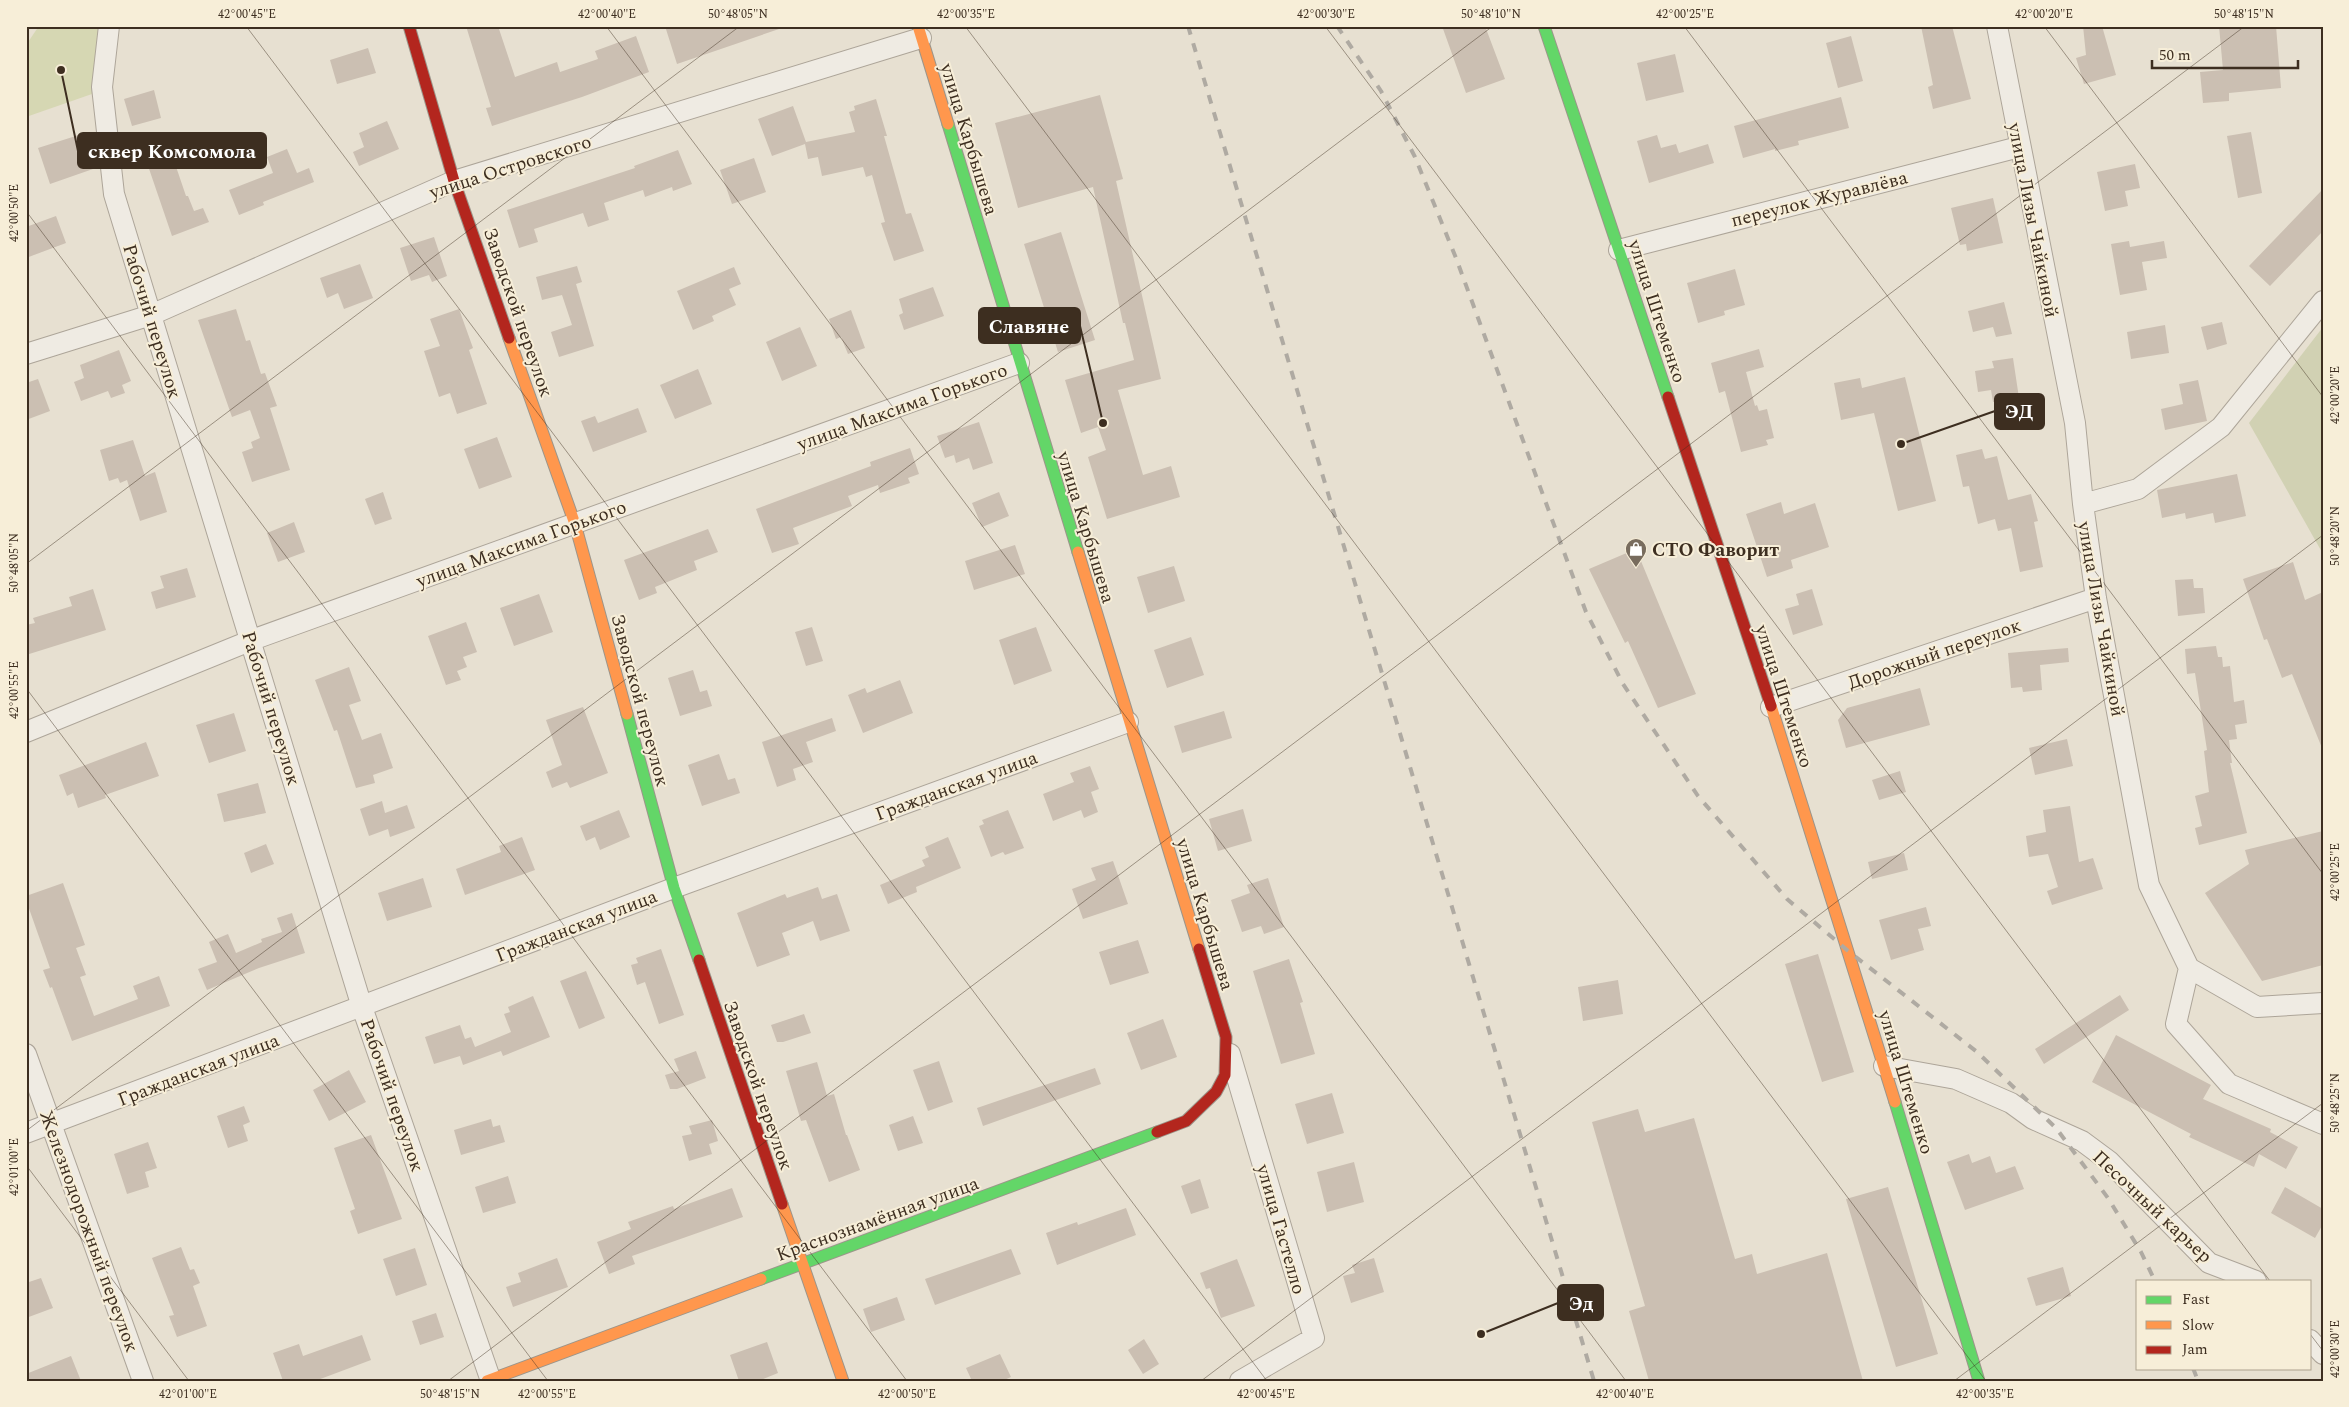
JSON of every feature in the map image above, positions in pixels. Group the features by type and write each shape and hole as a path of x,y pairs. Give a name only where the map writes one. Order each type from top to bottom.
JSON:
{"main road":[{"name":"Заводской переулок","path":"409,26 454,181 575,524 674,888 802,1264 844,1381"},
{"name":"улица Штеменко","path":"1544,26 1771,707 1884,1066 1979,1381"},
{"name":"улица Карбышева","path":"919,32 1226,1038"},
{"name":"Краснознамённая улица","path":"489,1380 1186,1121 1216,1092 1225,1075 1226,1038"}],"street":[{"name":"Рабочий переулок","path":"109,26 102,87 114,194 252,640 362,1007 489,1380"},
{"name":"улица Лизы Чайкиной","path":"1997,26 2019,147 2075,424 2083,504 2096,598 2149,885 2189,968"},
{"name":"улица Островского","path":"26,354 151,315 454,181 919,32"},
{"name":"переулок Журавлёва","path":"1619,250 2019,147"},
{"path":"2083,504 2138,489 2221,427 2323,301"},
{"name":"улица Максима Горького","path":"26,732 252,640 1019,363"},
{"name":"Дорожный переулок","path":"1771,707 2096,598"},
{"name":"Гражданская улица","path":"26,1133 674,888 1128,722"},
{"path":"2323,1003 2257,1007 2189,968 2176,1024 2229,1084 2323,1124"},
{"name":"улица Гастелло","path":"1226,1038 1314,1338 1240,1381"},
{"name":"Железнодорожный переулок","path":"26,1054 143,1381"},
{"name":"Песочный карьер","path":"1884,1066 1956,1079 2011,1104 2034,1119 2082,1141 2109,1161 2209,1263 2253,1280"},
{"path":"2312,1342 2323,1354"}],"green space":[{"path":"39,26 101,26 92,94 26,117 26,45"},
{"path":"2323,327 2323,554 2249,423"}],"building":[{"path":"466,26 498,26 515,77 557,62 560,72 598,59 595,51 636,36 649,72 582,97 492,126 486,108 491,107"},
{"path":"665,26 779,26 779,29 677,64"},
{"path":"1442,26 1485,26 1505,79 1466,93"},
{"path":"1921,26 1952,26 1971,99 1933,109 1928,87 1933,85"},
{"path":"2083,26 2102,26 2116,75 2084,84 2076,58 2086,55"},
{"path":"2219,26 2276,26 2281,88 2229,93 2229,101 2203,103 2200,72 2223,70"},
{"path":"1851,36 1863,81 1838,88 1826,43"},
{"path":"368,48 376,73 337,84 330,60"},
{"path":"1675,54 1684,92 1646,101 1637,63"},
{"path":"154,90 161,118 132,126 124,99"},
{"path":"1100,95 1123,179 1116,181 1161,379 1118,390 1143,475 1171,466 1180,497 1107,519 1088,457 1106,450 1098,427 1081,433 1065,380 1134,360 1125,323 1123,323 1093,187 1018,208 995,123"},
{"path":"1841,97 1849,128 1798,141 1799,145 1775,151 1775,149 1743,158 1734,126"},
{"path":"876,99 887,136 884,136 906,214 911,213 924,251 894,261 881,223 885,222 872,175 866,177 863,167 822,176 818,157 808,159 805,144 772,156 758,119 793,106 806,142 855,132 849,112 855,110 854,106"},
{"path":"387,121 399,149 359,166 353,152 364,147 359,133"},
{"path":"2251,132 2262,193 2238,198 2227,136"},
{"path":"82,134 93,169 50,184 38,148"},
{"path":"1657,135 1661,148 1676,144 1679,153 1708,144 1714,163 1649,183 1637,141"},
{"path":"170,149 186,196 188,196 194,211 203,208 209,222 172,236 145,157"},
{"path":"287,149 297,173 309,168 314,182 263,202 264,205 239,215 229,190 273,173 267,157"},
{"path":"678,150 692,184 673,191 672,187 645,197 643,190 604,203 609,220 588,227 583,213 534,229 538,242 519,248 507,210 635,168 634,166"},
{"path":"754,158 766,192 732,204 720,170"},
{"path":"2135,164 2140,188 2125,191 2128,206 2105,211 2097,172"},
{"path":"2323,189 2323,231 2270,286 2249,266"},
{"path":"1993,198 2003,243 1967,251 1966,244 1960,245 1951,208"},
{"path":"56,216 66,243 26,258 26,227"},
{"path":"1061,232 1095,340 1058,352 1024,244"},
{"path":"434,237 447,276 432,282 429,275 411,281 400,248"},
{"path":"2129,241 2130,247 2164,241 2167,258 2142,262 2147,290 2120,295 2111,244"},
{"path":"360,264 373,298 344,309 338,293 327,298 320,278"},
{"path":"577,266 582,282 576,284 594,346 559,357 551,332 572,325 562,295 542,300 536,277"},
{"path":"734,267 741,284 729,289 736,305 712,316 714,321 693,330 677,291"},
{"path":"1735,269 1745,305 1724,311 1725,315 1698,323 1687,283"},
{"path":"933,287 944,316 904,330 899,315 903,313 899,299"},
{"path":"2004,302 2012,334 1996,337 1993,327 1973,332 1968,311"},
{"path":"236,309 246,341 250,340 261,374 265,373 277,406 270,408 290,470 252,482 242,452 253,448 251,442 260,438 250,410 232,417 198,320"},
{"path":"459,309 473,348 469,350 487,404 457,414 450,393 439,397 424,351 440,346 430,319"},
{"path":"851,310 865,348 848,354 841,337 836,339 829,319"},
{"path":"2222,322 2227,344 2207,350 2201,327"},
{"path":"2165,325 2169,353 2131,359 2127,332"},
{"path":"800,327 817,366 782,381 766,342"},
{"path":"1759,349 1764,367 1746,372 1755,406 1757,405 1759,411 1767,409 1774,438 1766,440 1768,445 1741,452 1725,391 1719,393 1711,363"},
{"path":"119,350 131,381 122,385 125,393 111,398 108,391 81,401 74,382 84,378 80,365"},
{"path":"2013,358 2019,398 1993,402 1991,390 1978,392 1975,371 1994,368 1992,361"},
{"path":"698,369 712,404 675,419 660,385"},
{"path":"1905,377 1936,501 1898,511 1874,413 1841,420 1834,383 1860,378 1862,388"},
{"path":"38,379 50,411 26,420 26,383"},
{"path":"2198,380 2207,421 2165,430 2161,409 2183,404 2179,384"},
{"path":"638,408 647,432 593,452 581,421 595,416 598,423"},
{"path":"979,422 993,463 973,470 969,458 956,463 954,455 945,458 937,436"},
{"path":"497,437 512,477 479,489 464,449"},
{"path":"133,440 145,476 155,472 167,512 140,521 127,480 120,483 118,478 109,481 100,450"},
{"path":"910,448 919,474 908,478 910,483 880,493 878,485 848,496 852,506 793,528 799,544 772,553 756,509 871,466 870,462"},
{"path":"1982,449 1985,459 1997,456 2008,500 2031,494 2038,521 2034,522 2043,567 2020,572 2011,528 1998,531 1995,519 1978,524 1969,486 1963,487 1956,455"},
{"path":"2237,474 2246,516 2215,523 2213,513 2186,519 2185,513 2162,518 2157,490"},
{"path":"383,492 392,519 375,525 365,499"},
{"path":"999,492 1009,516 982,527 972,503"},
{"path":"1781,502 1784,514 1815,503 1829,547 1791,560 1793,568 1767,577 1746,514"},
{"path":"294,522 305,552 278,562 267,533"},
{"path":"708,529 718,552 694,561 697,570 655,587 657,593 639,600 624,560"},
{"path":"1015,545 1025,574 974,590 965,561"},
{"path":"1636,549 1696,694 1658,708 1628,641 1625,643 1589,569"},
{"path":"2293,562 2305,600 2323,592 2322,748 2292,674 2282,678 2267,639 2264,640 2243,579"},
{"path":"1174,566 1185,601 1148,613 1137,577"},
{"path":"187,568 196,597 156,609 151,592 164,588 160,576"},
{"path":"2193,579 2194,588 2203,588 2205,613 2178,616 2175,580"},
{"path":"93,589 106,630 26,655 26,625 35,623 33,618 72,606 69,597"},
{"path":"1812,589 1823,625 1793,635 1785,609 1799,605 1796,594"},
{"path":"539,594 553,632 514,646 500,608"},
{"path":"466,622 477,652 463,657 467,667 457,671 461,680 446,685 428,636"},
{"path":"812,627 823,661 806,666 795,632"},
{"path":"1036,627 1052,671 1014,685 999,640"},
{"path":"1191,637 1204,675 1167,688 1154,650"},
{"path":"2216,646 2218,657 2222,657 2223,667 2230,666 2234,702 2244,700 2247,723 2235,725 2237,739 2229,740 2232,763 2230,763 2247,833 2199,845 2195,828 2202,826 2195,796 2209,792 2204,751 2207,750 2195,673 2187,674 2185,649"},
{"path":"2068,648 2069,662 2040,665 2042,690 2023,692 2022,687 2011,688 2008,653"},
{"path":"349,667 361,701 349,705 362,740 381,733 393,768 373,775 375,783 356,788 337,730 334,731 315,680"},
{"path":"693,670 700,692 707,690 712,706 680,716 668,678"},
{"path":"900,680 913,713 863,733 848,695 865,688 867,693"},
{"path":"1920,688 1930,725 1846,748 1838,720 1847,708"},
{"path":"583,707 608,773 570,788 567,782 552,788 546,772 562,765 546,720"},
{"path":"1224,711 1232,738 1182,753 1174,726"},
{"path":"234,713 246,751 209,763 196,725"},
{"path":"832,718 836,731 806,742 813,762 793,769 796,780 777,787 762,742"},
{"path":"2067,739 2073,766 2035,775 2029,748"},
{"path":"146,742 159,776 105,795 106,798 78,808 73,793 67,796 59,775"},
{"path":"719,754 728,780 735,778 740,793 702,806 688,765"},
{"path":"1090,766 1099,789 1091,792 1098,812 1084,818 1081,810 1053,821 1043,794 1074,782 1070,773"},
{"path":"1900,771 1906,792 1879,800 1872,780"},
{"path":"258,783 266,813 224,822 217,794"},
{"path":"382,801 385,813 407,805 415,828 390,837 388,829 369,836 360,809"},
{"path":"2070,806 2079,862 2093,858 2103,889 2052,905 2047,891 2058,887 2048,854 2029,857 2026,836 2046,832 2043,810"},
{"path":"1243,809 1252,841 1218,851 1209,819"},
{"path":"619,810 630,837 600,850 595,837 586,841 580,826"},
{"path":"1008,810 1024,848 1005,855 1003,852 991,857 979,826 984,824 982,820"},
{"path":"2323,831 2323,965 2262,981 2205,893 2249,864 2245,850"},
{"path":"522,837 535,870 465,895 456,869 501,852 499,846"},
{"path":"948,837 961,868 916,887 917,892 888,904 880,885 925,866 922,860 929,857 925,847"},
{"path":"266,844 274,864 251,873 244,853"},
{"path":"1904,853 1908,870 1872,879 1868,862"},
{"path":"1113,861 1128,904 1083,919 1072,889 1096,880 1091,868"},
{"path":"423,878 432,907 387,921 378,893"},
{"path":"1268,878 1284,927 1264,934 1261,926 1242,932 1231,900 1250,893 1247,885"},
{"path":"63,883 85,945 76,948 86,975 80,977 94,1016 138,999 133,986 159,976 170,1006 72,1041 52,987 50,988 43,970 50,968 26,900 26,896"},
{"path":"818,887 822,899 837,894 850,931 820,941 813,921 782,933 790,955 757,967 737,913 785,894 787,898"},
{"path":"1926,907 1931,926 1918,929 1924,950 1891,960 1879,920"},
{"path":"292,913 305,953 259,968 207,990 198,969 217,962 209,942 228,934 236,953 262,942 261,939 282,932 277,918"},
{"path":"1138,940 1149,973 1110,985 1099,952"},
{"path":"661,949 684,1015 659,1024 645,982 637,985 631,965 638,963 636,958"},
{"path":"1818,954 1854,1072 1822,1082 1785,964"},
{"path":"1289,959 1303,1002 1300,1003 1315,1054 1281,1064 1253,971"},
{"path":"586,971 605,1018 579,1029 560,981"},
{"path":"1618,980 1623,1014 1583,1021 1578,987"},
{"path":"2120,995 2129,1010 2044,1064 2035,1049"},
{"path":"533,996 550,1037 503,1056 501,1051 463,1065 460,1056 434,1064 425,1037 460,1025 465,1039 471,1037 475,1047 511,1032 504,1014 510,1012 508,1007"},
{"path":"804,1014 811,1033 783,1042 777,1042 771,1025"},
{"path":"1163,1019 1177,1057 1141,1070 1127,1033"},
{"path":"2116,1035 2211,1085 2203,1099 2271,1129 2270,1132 2298,1147 2286,1169 2259,1154 2254,1167 2189,1137 2191,1134 2092,1082"},
{"path":"696,1051 706,1078 677,1089 670,1089 665,1075 679,1071 674,1059"},
{"path":"939,1061 953,1102 928,1111 913,1070"},
{"path":"817,1062 827,1096 834,1094 846,1135 860,1170 829,1182 806,1120 801,1121 786,1071"},
{"path":"1095,1068 1101,1084 983,1126 977,1108"},
{"path":"349,1070 366,1102 329,1121 313,1090"},
{"path":"1332,1093 1344,1133 1307,1144 1295,1104"},
{"path":"244,1106 250,1122 243,1125 248,1141 228,1148 217,1116"},
{"path":"1638,1109 1645,1132 1694,1118 1735,1259 1752,1254 1757,1274 1827,1253 1863,1381 1649,1381 1629,1311 1645,1306 1592,1122"},
{"path":"913,1116 923,1143 898,1151 889,1125"},
{"path":"491,1119 493,1127 500,1125 505,1142 461,1155 454,1130"},
{"path":"712,1120 718,1141 709,1144 712,1154 689,1161 682,1136 692,1134 689,1126"},
{"path":"371,1135 402,1219 358,1234 350,1211 355,1209 334,1148"},
{"path":"148,1142 157,1168 145,1172 149,1187 127,1194 114,1154"},
{"path":"1969,1154 1972,1163 1990,1156 1996,1173 2015,1166 2024,1189 1965,1210 1947,1162"},
{"path":"1354,1162 1364,1202 1327,1212 1317,1172"},
{"path":"508,1176 516,1203 483,1213 475,1187"},
{"path":"1200,1179 1209,1208 1191,1214 1181,1186"},
{"path":"1888,1187 1938,1354 1896,1367 1846,1199"},
{"path":"2285,1187 2323,1209 2323,1224 2315,1238 2271,1213"},
{"path":"732,1188 743,1217 632,1256 635,1264 609,1274 597,1242 631,1229 628,1222 673,1206 674,1209"},
{"path":"1126,1208 1136,1235 1057,1265 1046,1233 1077,1222 1078,1225"},
{"path":"181,1247 190,1270 194,1269 200,1283 193,1286 207,1326 177,1337 169,1316 174,1315 152,1258"},
{"path":"415,1248 427,1285 396,1296 383,1259"},
{"path":"1011,1249 1021,1274 935,1305 925,1279"},
{"path":"557,1258 568,1287 513,1307 506,1287 521,1282 518,1273"},
{"path":"1374,1258 1384,1292 1351,1303 1343,1276 1355,1273 1352,1265"},
{"path":"1237,1259 1255,1306 1221,1318 1210,1288 1206,1289 1200,1273"},
{"path":"2063,1267 2071,1296 2036,1306 2027,1278"},
{"path":"41,1278 53,1308 26,1318 26,1283"},
{"path":"897,1297 905,1320 871,1332 863,1309"},
{"path":"436,1313 444,1337 420,1345 412,1321"},
{"path":"362,1335 371,1360 315,1381 283,1381 273,1353 299,1344 303,1356"},
{"path":"1144,1339 1159,1364 1143,1374 1128,1350"},
{"path":"767,1342 778,1373 758,1381 739,1381 730,1355"},
{"path":"1000,1354 1011,1377 1002,1381 972,1381 966,1368"},
{"path":"71,1356 81,1381 26,1381 26,1374"}],"railway":[{"path":"1188,26 1594,1381"},
{"path":"1337,26 1381,91 1415,157 1456,258 1586,612 1623,684 1698,796 1787,899 1847,950 1977,1052 2056,1128 2108,1198 2141,1252 2155,1280"},
{"path":"2194,1370 2198,1381"}],"traffic: fast":[{"path":"1544,26 1668,397"},
{"path":"948,124 1078,552"},
{"path":"627,714 674,888 699,960"},
{"path":"1895,1102 1979,1381"},
{"path":"761,1279 1157,1132"}],"traffic: slow":[{"path":"918,26 948,124"},
{"path":"509,338 575,524 627,714"},
{"path":"1078,552 1199,949"},
{"path":"1771,706 1895,1102"},
{"path":"782,1204 843,1381"},
{"path":"487,1381 761,1279"}],"traffic: jam":[{"path":"409,26 454,181 509,338"},
{"path":"1668,397 1771,706"},
{"path":"1157,1132 1186,1121 1216,1092 1225,1075 1226,1037 1199,949"},
{"path":"699,960 782,1204"}],"place":[{"name":"сквер Комсомола","path":"61,70"},
{"name":"Славяне","path":"1103,423"},
{"name":"ЭД","path":"1901,444"},
{"name":"СТО Фаворит","path":"1636,568"},
{"name":"Эд","path":"1481,1334"}]}
